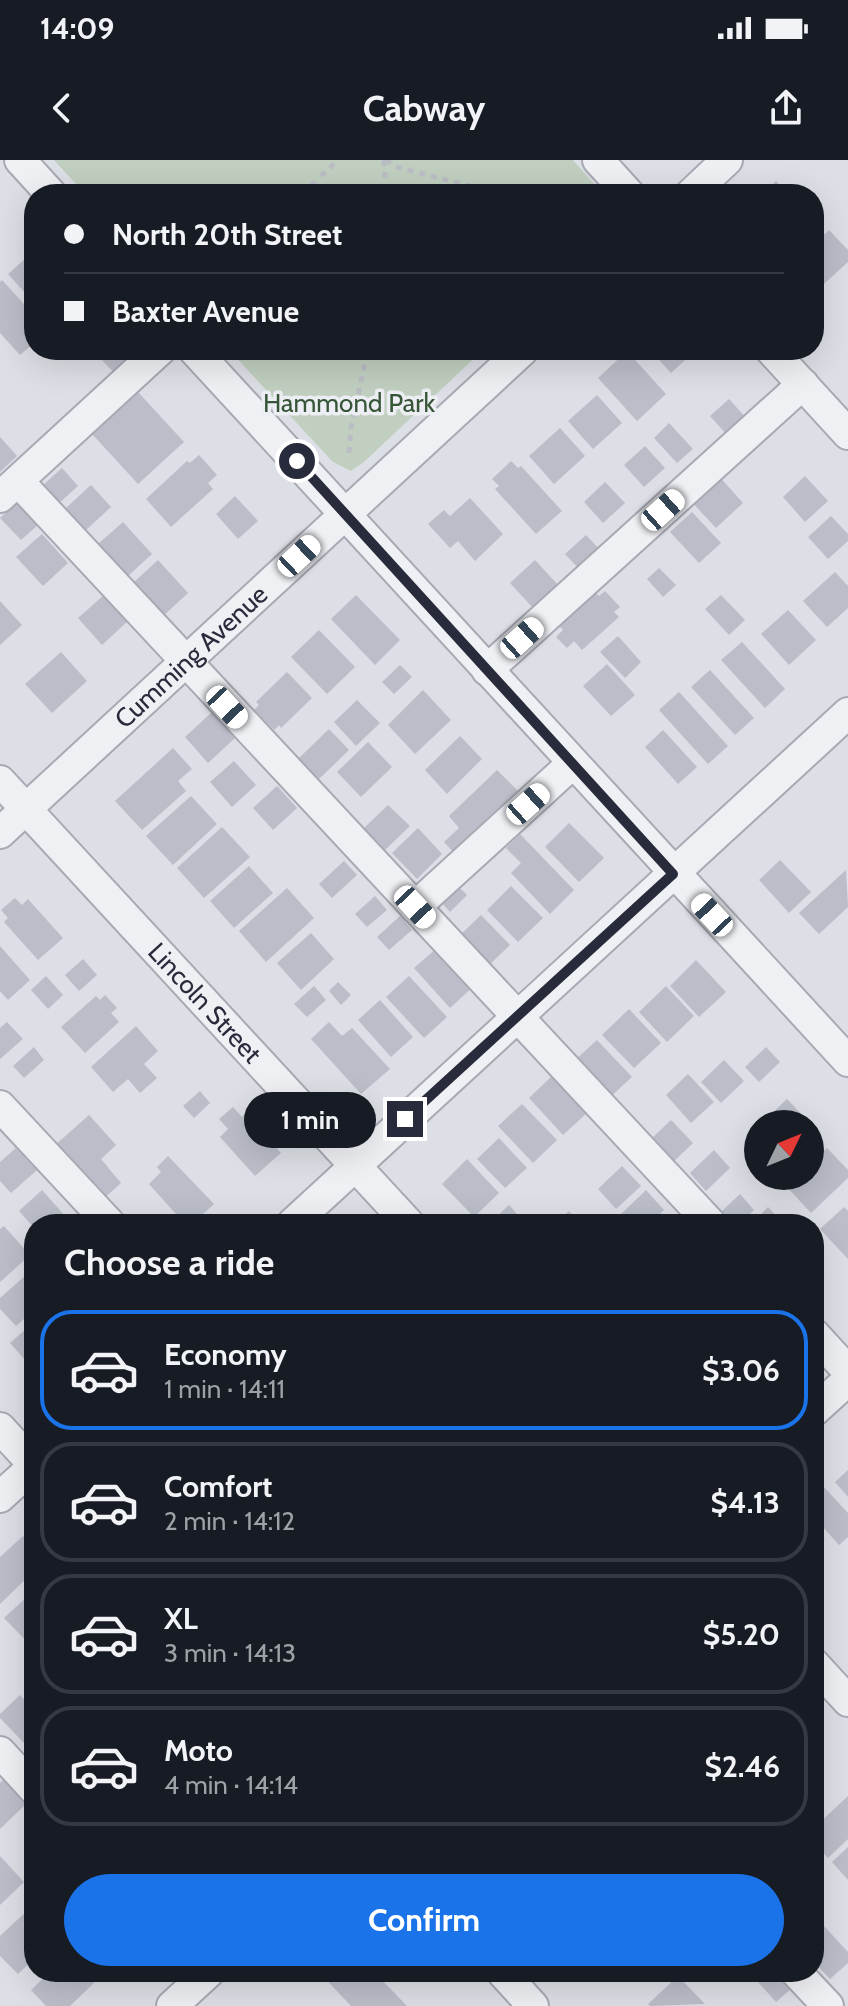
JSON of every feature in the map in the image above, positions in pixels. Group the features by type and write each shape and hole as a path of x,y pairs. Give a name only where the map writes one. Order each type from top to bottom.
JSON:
{"street":[{"path":"20,160 42,184"},
{"path":"598,160 620,184"},
{"path":"702,184 727,160"},
{"path":"149,360 9,489 185,662 702,1214"},
{"path":"203,360 848,1061"},
{"name":"Cumming Avenue","path":"0,833 512,360"},
{"path":"780,360 848,434"},
{"path":"487,670 803,384"},
{"path":"303,1214 673,874 843,727"},
{"path":"415,907 573,763"},
{"name":"Lincoln Street","path":"0,781 400,1214"},
{"path":"0,1106 101,1214"},
{"path":"824,1345 848,1371"},
{"path":"824,1402 848,1380"},
{"path":"0,1428 24,1454"},
{"path":"0,1497 24,1474"},
{"path":"824,1675 848,1701"},
{"path":"0,1752 24,1778"},
{"path":"172,2006 196,1982"},
{"path":"511,1982 533,2006"},
{"path":"805,1982 828,2006"}],"path":[{"path":"321,176 338,160"},
{"path":"385,160 386,184"},
{"path":"385,160 397,167 462,184"},
{"path":"349,453 351,427 366,360"}],"green space":[{"path":"54,160 573,160 594,184 76,184"},
{"name":"Hammond Park","path":"238,360 472,360 365,461 351,471 333,462"}],"building":[{"path":"829,230 848,250 848,262 824,284 824,235"},
{"path":"24,260 24,292 8,274"},
{"path":"2,280 24,304 24,352 20,355 0,333"},
{"path":"102,360 128,360 130,362 116,375"},
{"path":"617,360 635,360 666,394 637,421 598,378"},
{"path":"659,360 685,360 671,373"},
{"path":"138,392 184,442 138,484 92,434"},
{"path":"597,395 622,423 593,449 568,421"},
{"path":"729,399 747,419 728,436 710,416"},
{"path":"669,423 693,449 677,463 654,438"},
{"path":"560,428 585,456 554,484 529,456"},
{"path":"0,437 17,456 0,472"},
{"path":"645,446 665,468 644,487 624,465"},
{"path":"199,455 217,475 208,483 213,489 171,527 146,499 187,461 190,463"},
{"path":"511,461 518,468 521,466 562,511 536,534 495,489 499,486 492,479"},
{"path":"62,468 78,486 56,506 40,488"},
{"path":"717,474 743,503 716,528 689,499"},
{"path":"805,476 828,501 805,522 783,497"},
{"path":"605,482 625,503 603,523 584,502"},
{"path":"91,485 111,507 86,530 66,508"},
{"path":"235,496 258,521 238,539 216,514"},
{"path":"470,498 503,534 475,561 458,541 450,548 428,524 444,510 450,516"},
{"path":"18,502 38,525 21,540 0,518"},
{"path":"692,512 721,543 699,563 670,532"},
{"path":"831,516 848,534 848,541 828,559 808,537"},
{"path":"123,522 152,554 128,576 98,544"},
{"path":"42,534 68,563 43,586 16,557"},
{"path":"586,535 603,553 582,572 565,554"},
{"path":"158,560 188,593 162,617 132,584"},
{"path":"535,560 559,586 534,609 510,583"},
{"path":"659,568 676,585 663,597 647,579"},
{"path":"835,572 848,586 848,608 827,627 803,601"},
{"path":"592,589 599,596 605,591 620,607 614,612 619,617 582,650 574,641 567,648 556,637 563,630 556,622"},
{"path":"104,595 128,621 102,645 78,618"},
{"path":"356,595 400,640 375,665 331,619"},
{"path":"721,595 745,620 729,635 705,609"},
{"path":"0,601 22,625 0,645"},
{"path":"788,610 816,640 789,665 761,634"},
{"path":"319,630 355,667 327,694 291,657"},
{"path":"618,636 641,662 625,678 600,652"},
{"path":"742,642 785,689 765,708 721,660"},
{"path":"61,652 87,681 52,713 25,684"},
{"path":"607,664 635,695 611,716 583,686"},
{"path":"400,665 412,677 394,694 382,682"},
{"path":"710,670 754,718 735,735 691,687"},
{"path":"287,672 312,698 281,728 279,725 274,730 254,710 259,705 256,702"},
{"path":"423,690 451,720 415,754 388,725"},
{"path":"679,692 728,746 708,764 659,710"},
{"path":"357,700 380,723 356,746 334,722"},
{"path":"212,712 235,738 208,763 185,737"},
{"path":"329,729 349,750 318,780 298,759"},
{"path":"663,730 697,767 678,784 645,747"},
{"path":"460,736 482,759 447,794 425,770"},
{"path":"368,742 392,767 361,797 337,772"},
{"path":"173,748 192,769 178,781 186,791 142,830 115,801"},
{"path":"234,761 256,785 232,807 210,782"},
{"path":"497,770 521,794 457,856 444,842 459,828 449,816"},
{"path":"277,786 297,808 273,830 253,808"},
{"path":"191,796 217,824 173,865 146,836"},
{"path":"388,805 410,826 385,850 364,828"},
{"path":"569,823 604,858 579,882 545,847"},
{"path":"222,827 250,857 204,898 177,868"},
{"path":"418,828 442,854 417,879 392,853"},
{"path":"520,834 574,890 550,914 511,873 521,863 506,848"},
{"path":"780,860 811,892 789,913 759,880"},
{"path":"344,861 357,875 332,898 319,884"},
{"path":"249,866 273,893 234,928 210,901"},
{"path":"846,870 848,907 819,934 799,913"},
{"path":"457,885 467,895 450,912 440,901"},
{"path":"511,886 543,918 518,942 487,910"},
{"path":"287,888 314,918 266,962 239,931"},
{"path":"375,896 387,910 367,927 355,914"},
{"path":"15,898 22,905 28,899 63,938 38,960 4,922 8,918 1,910"},
{"path":"481,915 510,945 486,968 457,938"},
{"path":"400,916 412,930 389,950 377,937"},
{"path":"311,933 334,959 301,990 277,963"},
{"path":"0,946 30,980 8,1000 0,991"},
{"path":"439,946 475,985 450,1008 414,968"},
{"path":"83,959 97,975 79,991 65,975"},
{"path":"696,960 726,992 699,1017 670,986"},
{"path":"46,976 63,995 48,1009 31,990"},
{"path":"409,976 447,1017 424,1038 386,997"},
{"path":"338,982 351,995 341,1005 329,991"},
{"path":"314,986 326,1000 307,1017 294,1004"},
{"path":"666,986 694,1016 667,1042 639,1012"},
{"path":"105,995 117,1008 111,1013 119,1022 85,1053 61,1027 96,996 100,1000"},
{"path":"380,1000 413,1037 391,1057 358,1020"},
{"path":"629,1009 661,1043 634,1068 602,1035"},
{"path":"7,1022 23,1039 0,1059 0,1028"},
{"path":"329,1022 342,1036 352,1028 390,1069 361,1094 311,1039"},
{"path":"136,1026 158,1051 144,1064 157,1078 140,1093 128,1079 113,1092 91,1067"},
{"path":"597,1040 632,1077 608,1099 573,1062"},
{"path":"34,1047 44,1060 24,1078 13,1066"},
{"path":"766,1047 780,1062 759,1082 745,1067"},
{"path":"724,1060 744,1081 721,1103 701,1082"},
{"path":"688,1074 714,1102 691,1123 666,1095"},
{"path":"553,1075 588,1112 563,1135 529,1098"},
{"path":"200,1091 210,1103 194,1118 183,1106"},
{"path":"787,1099 798,1110 776,1110"},
{"path":"522,1104 557,1140 533,1163 498,1126"},
{"path":"233,1107 242,1117 246,1113 281,1153 255,1176 220,1137 228,1129 219,1119"},
{"path":"89,1115 116,1145 101,1159 121,1183 101,1201 53,1147"},
{"path":"671,1120 693,1143 671,1164 649,1141"},
{"path":"499,1138 527,1168 505,1188 477,1159"},
{"path":"16,1148 37,1170 11,1193 0,1181 0,1162"},
{"path":"827,1148 848,1170 848,1178 811,1213 790,1190 824,1190 824,1151"},
{"path":"714,1150 730,1168 706,1191 690,1173"},
{"path":"168,1156 214,1204 203,1214 176,1214 149,1184 161,1172 157,1167"},
{"path":"467,1159 499,1193 477,1214 471,1214 442,1184"},
{"path":"622,1166 641,1186 616,1209 598,1189"},
{"path":"42,1190 63,1214 24,1214 24,1217 19,1211"},
{"path":"646,1190 664,1210 660,1214 621,1214"},
{"path":"740,1194 754,1210 750,1214 720,1213"},
{"path":"509,1205 517,1214 500,1214"},
{"path":"768,1207 775,1214 761,1214"},
{"path":"844,1207 848,1211 848,1259 824,1233 824,1225"},
{"path":"4,1226 24,1248 24,1260 0,1282 0,1229"},
{"path":"24,1277 24,1319 16,1326 0,1309 0,1298"},
{"path":"24,1331 24,1359 10,1343"},
{"path":"848,1470 848,1497 835,1482"},
{"path":"824,1487 848,1513 848,1537 839,1545 824,1528"},
{"path":"24,1537 24,1581 0,1604 0,1557"},
{"path":"24,1600 24,1639 4,1618"},
{"path":"20,1695 24,1699 24,1743 0,1718 0,1714"},
{"path":"3,1780 24,1802 24,1806 0,1829 0,1783"},
{"path":"848,1796 848,1839 828,1858 824,1854 824,1819"},
{"path":"848,1847 848,1880 832,1862"},
{"path":"0,1856 24,1882 0,1905"},
{"path":"24,1914 24,1968 18,1974 0,1956 0,1936"},
{"path":"824,1926 848,1952 848,1963 830,1979 824,1973"},
{"path":"39,1982 95,1982 70,2006 46,2006 31,1990"},
{"path":"328,1982 384,1982 407,2006 351,2006"},
{"path":"672,1982 684,1982 705,2004 650,2006 648,2004"},
{"path":"758,1982 786,1982 792,1988 776,2002"}],"route":[{"path":"297,461 673,874 405,1119"}]}
